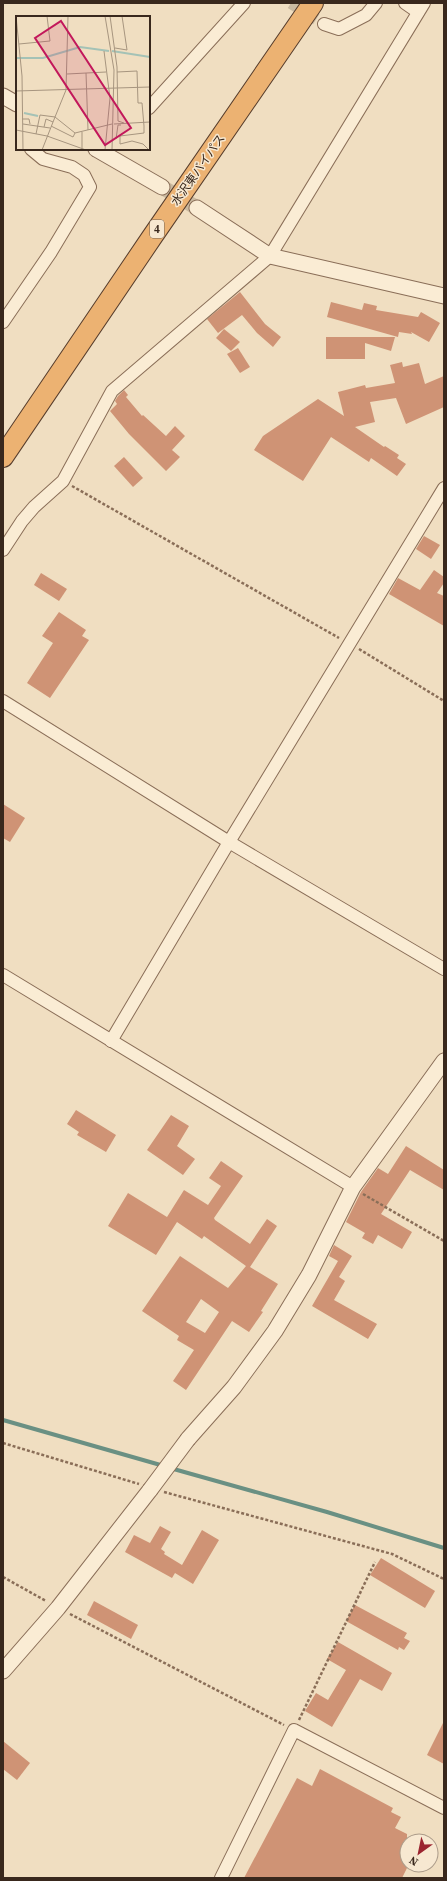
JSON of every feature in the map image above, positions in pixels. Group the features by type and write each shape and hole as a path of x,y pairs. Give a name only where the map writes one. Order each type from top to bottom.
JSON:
{"highway":[{"name":"水沢東バイパス","path":"3,457 313,3"}],"street":[{"path":"150,107 244,3"},
{"path":"324,24 339,29 366,15 376,3"},
{"path":"3,550 22,521 34,507 63,481 112,391 270,256 421,7 405,3"},
{"path":"3,96 16,103"},
{"path":"3,322 51,252 90,187 84,175 72,167 43,159 32,150"},
{"path":"98,150 162,188"},
{"path":"197,208 270,256 444,296"},
{"path":"111,1040 229,842 444,488"},
{"path":"3,701 229,842 444,969"},
{"path":"3,975 352,1187"},
{"path":"3,1671 58,1608 188,1439 234,1387 275,1331 309,1274 352,1187 444,1061"},
{"path":"221,1878 294,1730 444,1808"}],"path":[{"path":"63,481 350,644 444,701"},
{"path":"352,1187 444,1241"},
{"path":"3,1443 150,1488 392,1554 444,1579"},
{"path":"3,1578 294,1730 375,1562"}],"building":[{"path":"240,292 265,324 281,337 273,347 257,333 242,315 218,333 207,319"},
{"path":"331,302 362,310 364,303 377,306 376,310 418,317 421,312 440,323 429,342 411,332 412,334 399,332 398,337 327,317"},
{"path":"224,329 240,342 231,351 216,338"},
{"path":"326,337 395,337 391,351 365,343 365,359 326,359"},
{"path":"238,348 250,367 240,373 227,354"},
{"path":"402,362 403,367 419,363 425,384 444,376 444,407 406,424 396,398 370,402 375,422 355,427 384,447 385,446 399,455 397,458 406,464 397,476 371,458 369,462 331,437 303,481 254,450 263,436 318,399 344,416 338,392 365,385 366,388 395,383 390,365"},
{"path":"124,390 128,395 126,397 142,416 143,415 166,436 175,426 185,436 172,450 180,457 166,471 129,434 110,411 117,404 115,401"},
{"path":"124,457 143,478 133,487 114,466"},
{"path":"424,536 440,545 431,559 416,549"},
{"path":"434,570 444,577 444,583 437,593 444,596 444,626 389,594 398,578 420,590"},
{"path":"41,573 67,589 59,601 34,585"},
{"path":"59,612 86,630 82,636 89,640 50,698 27,683 53,643 42,636"},
{"path":"3,804 25,818 10,842 3,838"},
{"path":"76,1110 116,1135 106,1152 77,1135 79,1132 67,1124"},
{"path":"171,1115 189,1126 177,1146 195,1159 183,1175 147,1150"},
{"path":"406,1146 444,1170 444,1190 410,1170 381,1214 412,1232 402,1249 378,1235 373,1244 362,1238 365,1233 346,1222 361,1192 378,1168 388,1174"},
{"path":"221,1161 243,1176 214,1218 215,1220 250,1244 267,1219 277,1226 250,1267 278,1284 261,1311 263,1312 249,1332 232,1321 186,1390 173,1381 194,1350 177,1340 179,1336 142,1311 180,1256 228,1288 246,1266 204,1236 202,1239 177,1222 156,1255 108,1226 128,1193 167,1217 184,1190 208,1205 221,1186 209,1178","holes":["201,1299 219,1312 205,1333 186,1322"]},
{"path":"334,1245 352,1256 339,1277 345,1281 334,1300 377,1324 368,1339 312,1306 338,1261 329,1256"},
{"path":"160,1526 171,1532 161,1549 165,1552 164,1554 182,1565 202,1530 219,1540 193,1584 175,1573 172,1578 125,1552 134,1535 150,1543"},
{"path":"381,1558 435,1591 425,1608 370,1575"},
{"path":"94,1601 138,1625 131,1639 87,1615"},
{"path":"355,1605 407,1633 404,1638 410,1641 404,1650 399,1647 398,1650 346,1621"},
{"path":"338,1642 392,1673 382,1691 360,1679 332,1727 305,1711 316,1693 328,1700 346,1670 327,1659"},
{"path":"444,1721 444,1764 427,1755"},
{"path":"3,1741 30,1763 17,1780 3,1769"},
{"path":"320,1769 393,1808 391,1812 401,1817 395,1828 405,1833 399,1833 399,1873 404,1873 402,1878 244,1878 297,1778 312,1786"}],"waterway":[{"path":"3,1420 164,1466"},
{"path":"170,1468 327,1512 444,1548"}],"tunnel":[{"path":"291,3 324,24"},
{"path":"162,187 197,208"}]}
